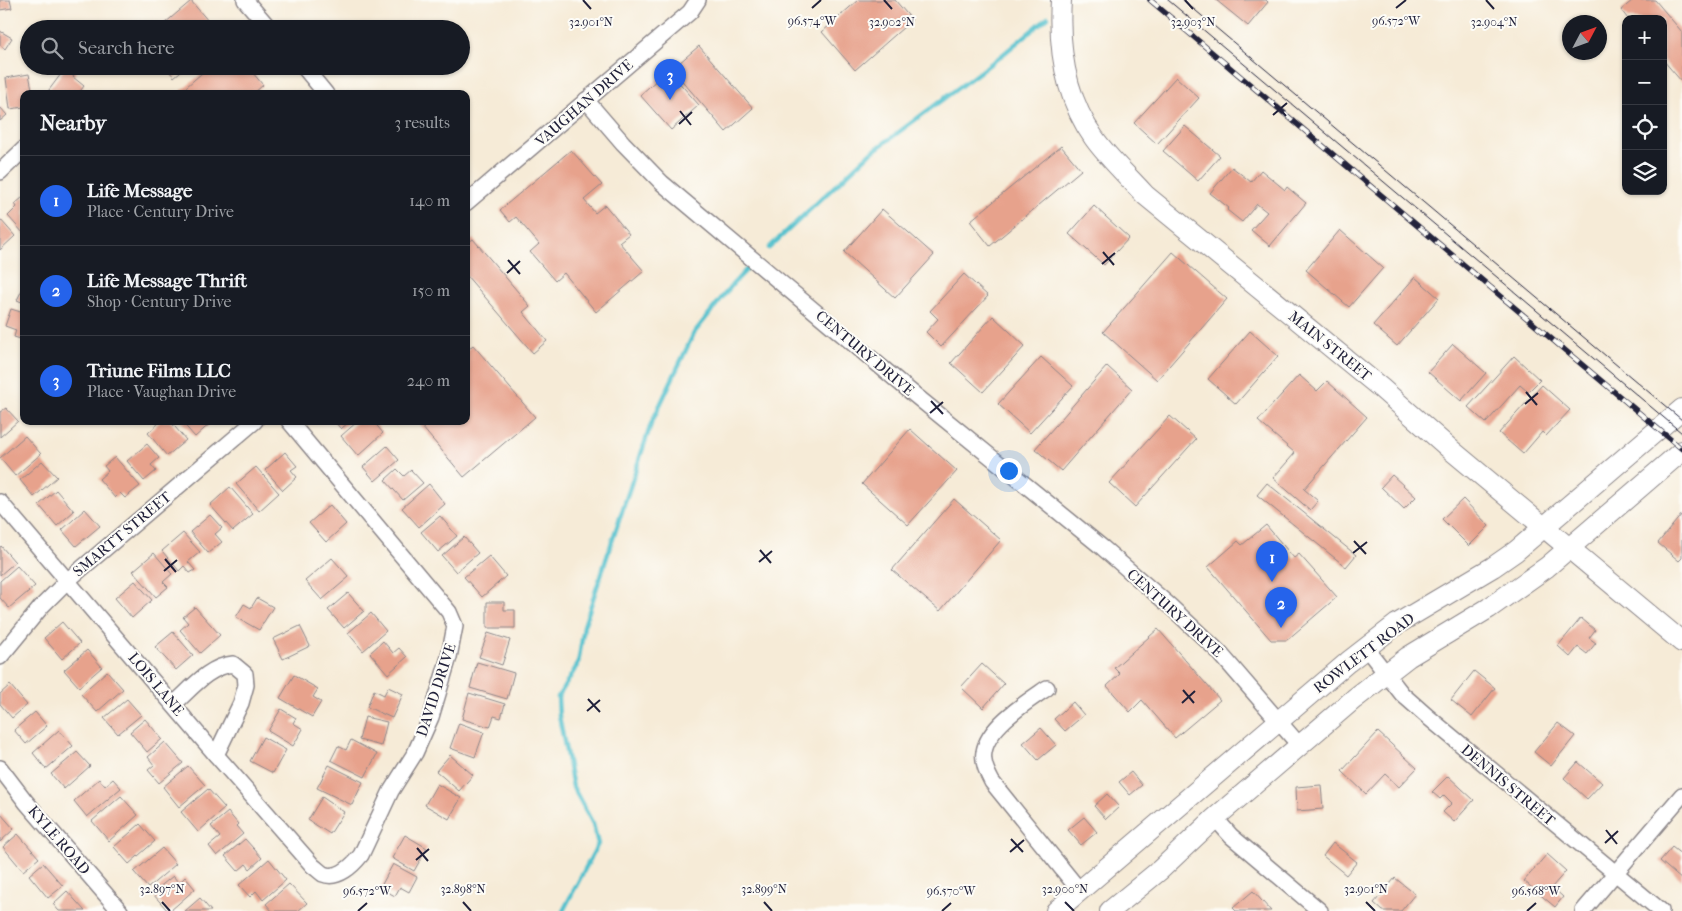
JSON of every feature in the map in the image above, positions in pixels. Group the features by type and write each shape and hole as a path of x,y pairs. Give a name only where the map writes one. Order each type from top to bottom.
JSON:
{"main road":[{"name":"MAIN STREET","path":"1060,0 1060,40 1072,99 1094,138 1115,164 1146,194 1381,388 1450,449 1682,642"},
{"name":"ROWLETT ROAD","path":"1056,911 1366,648 1397,624 1493,567 1516,551 1682,409"},
{"name":"ROWLETT ROAD","path":"1110,911 1160,870 1215,818 1354,699 1408,657 1488,608 1547,567 1682,451"}],"street":[{"path":"245,0 262,20"},
{"name":"VAUGHAN DRIVE","path":"470,200 690,12 698,0"},
{"path":"310,75 323,90"},
{"name":"CENTURY DRIVE","path":"586,100 623,143 662,183 912,392 1103,548 1170,606 1219,652 1300,746"},
{"path":"0,172 20,153"},
{"name":"SMARTT STREET","path":"0,656 42,606 68,581 249,425"},
{"name":"DAVID DRIVE","path":"292,425 449,612 456,626 449,657 430,717 415,753 391,791 361,855 342,872 332,876 322,874 313,866"},
{"name":"LOIS LANE","path":"0,502 313,866"},
{"name":"DENNIS STREET","path":"1366,648 1402,694 1661,911"},
{"path":"174,704 210,672 222,665 233,664 245,674 246,685 241,703 216,755"},
{"path":"1047,688 1001,723 984,751 984,761 992,782 1080,891"},
{"name":"KYLE ROAD","path":"0,768 26,802 120,911"},
{"path":"1583,911 1682,795"},
{"path":"1215,818 1231,836 1320,911"}],"building":[{"path":"0,0 10,0 12,8 0,10"},
{"path":"858,0 895,0 912,20 855,70 822,32"},
{"path":"1216,0 1266,0 1268,2 1248,26"},
{"path":"1633,0 1655,0 1682,32 1682,82 1667,65 1667,15 1625,15 1621,10"},
{"path":"191,1 207,20 169,20"},
{"path":"0,31 12,38 5,49 0,45"},
{"path":"699,46 753,108 726,132 672,69"},
{"path":"668,70 699,105 671,130 640,95"},
{"path":"29,75 32,90 20,90 20,108 10,109 6,78"},
{"path":"60,75 74,75 73,77 84,86 81,90 49,90"},
{"path":"200,75 255,75 263,85 257,90 183,90"},
{"path":"1176,77 1199,98 1157,144 1134,123"},
{"path":"0,107 7,115 0,121"},
{"path":"1185,126 1220,156 1198,181 1163,151"},
{"path":"1061,146 1081,170 990,246 970,221"},
{"path":"571,150 602,185 584,200 595,213 605,205 629,234 619,242 644,271 596,312 564,273 555,281 530,252 539,244 516,217 510,222 500,210"},
{"path":"1232,167 1251,182 1261,170 1285,190 1287,187 1306,203 1270,246 1251,230 1267,212 1257,204 1242,222 1227,210 1229,208 1210,193"},
{"path":"20,200 20,230 8,216 17,207 15,204"},
{"path":"1094,206 1129,238 1104,265 1069,234"},
{"path":"882,209 934,255 895,298 844,252"},
{"path":"0,219 15,236 0,250"},
{"path":"1340,230 1383,268 1349,307 1306,270"},
{"path":"473,239 530,306 523,312 547,341 533,353 470,280 470,241"},
{"path":"1173,252 1227,299 1157,380 1103,332"},
{"path":"964,274 988,296 941,347 926,332 938,319 930,311"},
{"path":"1415,277 1439,298 1397,346 1373,325"},
{"path":"11,309 20,312 20,339 14,337 16,330 5,326"},
{"path":"993,316 1025,346 983,392 951,363"},
{"path":"1250,331 1278,356 1236,404 1208,379"},
{"path":"1453,344 1486,373 1461,401 1428,372"},
{"path":"473,345 535,417 464,477 420,425 470,425 470,348"},
{"path":"1514,356 1540,380 1528,392 1520,385 1486,423 1468,407"},
{"path":"1041,357 1073,386 1030,433 998,404"},
{"path":"1107,366 1132,389 1061,471 1035,449"},
{"path":"1299,375 1317,391 1327,381 1367,417 1304,489 1318,501 1310,510 1273,478 1295,453 1258,421"},
{"path":"1542,385 1570,410 1546,436 1542,432 1523,454 1499,433"},
{"path":"6,408 18,421 0,437 0,412"},
{"path":"1170,416 1196,439 1135,507 1109,483"},
{"path":"157,425 173,425 186,440 167,456 148,433"},
{"path":"184,425 208,425 195,437"},
{"path":"338,425 346,425 341,429"},
{"path":"353,425 376,425 383,433 358,456 341,436"},
{"path":"910,429 957,471 908,525 862,484"},
{"path":"25,436 41,454 15,476 0,458"},
{"path":"147,444 159,458 151,465 156,471 144,481 127,461"},
{"path":"387,446 399,460 375,481 363,467"},
{"path":"285,452 297,466 291,470 297,477 283,490 265,470"},
{"path":"115,457 140,486 125,498 120,493 115,498 99,479 108,471 104,466"},
{"path":"42,461 57,477 34,497 20,480"},
{"path":"256,467 279,493 259,511 236,484"},
{"path":"397,469 404,476 411,470 423,483 403,500 385,480"},
{"path":"1392,475 1416,497 1404,509 1381,487"},
{"path":"1267,483 1356,555 1346,567 1257,495"},
{"path":"429,484 445,504 419,527 402,508"},
{"path":"230,487 253,514 233,531 210,505"},
{"path":"56,490 74,511 57,526 39,505"},
{"path":"954,499 1001,540 940,611 892,570"},
{"path":"1463,499 1489,526 1469,546 1442,519"},
{"path":"330,505 346,524 326,542 309,523"},
{"path":"85,509 100,526 76,546 62,530"},
{"path":"1682,514 1682,558 1679,561 1658,543"},
{"path":"210,515 222,528 215,534 222,542 208,553 190,532"},
{"path":"440,516 457,536 438,552 421,532"},
{"path":"1266,525 1294,558 1299,554 1337,597 1287,640 1271,640 1208,567 1238,541 1242,545"},
{"path":"183,533 200,552 188,562 195,570 190,573 184,566 179,571 162,551"},
{"path":"464,537 478,553 456,572 442,556"},
{"path":"0,547 15,562 0,575"},
{"path":"154,553 172,574 163,582 168,587 156,597 133,571"},
{"path":"489,556 506,576 482,597 464,577"},
{"path":"332,558 349,577 322,600 305,581"},
{"path":"17,566 35,586 9,608 0,598 0,581"},
{"path":"135,581 152,600 132,618 115,598"},
{"path":"348,593 364,611 344,628 328,610"},
{"path":"257,598 273,607 259,630 236,617 244,604 251,608"},
{"path":"487,602 504,602 504,610 515,610 515,628 487,628"},
{"path":"195,607 220,635 200,653 180,630 188,623 183,617"},
{"path":"371,613 386,631 363,651 348,633"},
{"path":"1581,618 1595,630 1589,638 1596,643 1587,654 1578,647 1570,657 1558,646"},
{"path":"62,622 80,643 62,659 44,638"},
{"path":"300,626 310,646 283,659 273,639"},
{"path":"1158,629 1220,700 1175,738 1142,700 1130,712 1107,686 1120,674 1114,668"},
{"path":"173,632 193,655 176,670 155,647"},
{"path":"488,633 510,640 502,665 479,657"},
{"path":"383,641 393,653 399,648 407,657 388,674 370,653"},
{"path":"87,650 102,667 79,687 64,670"},
{"path":"477,662 514,673 507,699 470,688"},
{"path":"982,664 1004,684 983,708 961,687"},
{"path":"107,671 123,689 97,712 81,694"},
{"path":"1474,671 1495,688 1472,717 1451,700"},
{"path":"294,675 318,689 313,697 321,702 312,717 280,698"},
{"path":"10,685 27,705 12,718 0,704 0,694"},
{"path":"388,687 403,694 392,718 367,707 374,690 384,695"},
{"path":"469,693 505,704 501,718 494,716 490,727 462,719"},
{"path":"127,699 141,715 118,734 104,718"},
{"path":"1073,702 1084,715 1065,731 1054,719"},
{"path":"281,709 296,718 293,723 303,729 293,746 268,731"},
{"path":"35,712 47,726 26,744 14,730"},
{"path":"365,717 387,722 381,746 359,740"},
{"path":"145,719 162,739 147,752 130,732"},
{"path":"459,723 484,732 475,757 450,748"},
{"path":"1558,723 1575,736 1551,766 1534,752"},
{"path":"1041,728 1056,745 1038,760 1023,743"},
{"path":"59,730 73,746 46,769 33,753"},
{"path":"1378,732 1417,768 1399,787 1385,774 1366,794 1342,771"},
{"path":"263,737 286,750 273,773 250,761"},
{"path":"351,740 377,754 365,777 331,760 338,746 346,750"},
{"path":"165,742 183,763 159,783 148,770 154,765 148,757"},
{"path":"77,752 90,766 64,789 51,774"},
{"path":"450,755 473,775 459,791 436,771"},
{"path":"1578,762 1602,783 1587,799 1564,778"},
{"path":"329,765 363,782 352,805 317,788"},
{"path":"188,766 205,785 179,807 163,787"},
{"path":"1131,772 1142,785 1130,795 1119,782"},
{"path":"1448,776 1474,800 1454,822 1443,812 1452,803 1444,795 1440,799 1432,792"},
{"path":"99,779 105,786 113,779 121,788 87,817 74,801"},
{"path":"437,784 461,798 449,819 425,805"},
{"path":"1321,785 1323,809 1297,811 1296,787"},
{"path":"208,789 225,808 198,832 181,812"},
{"path":"1107,794 1119,807 1106,819 1094,806"},
{"path":"121,796 138,815 109,841 92,821"},
{"path":"322,797 344,812 330,834 308,820"},
{"path":"228,812 238,824 236,826 243,834 217,856 209,846 220,837 211,826"},
{"path":"0,813 14,829 0,842"},
{"path":"1084,817 1097,832 1081,845 1068,830"},
{"path":"140,824 155,841 129,864 114,847"},
{"path":"18,834 39,858 23,871 3,847"},
{"path":"405,835 427,848 414,871 392,858"},
{"path":"245,839 262,858 250,869 246,864 238,871 225,856"},
{"path":"1333,843 1357,862 1346,875 1323,856"},
{"path":"1672,847 1682,855 1682,880 1660,861"},
{"path":"162,848 176,864 148,888 134,872"},
{"path":"1547,854 1566,871 1552,887 1563,897 1555,907 1524,881"},
{"path":"269,859 286,880 263,900 256,891 250,897 239,885"},
{"path":"43,863 63,886 48,898 29,875"},
{"path":"393,864 417,877 409,892 400,887 395,896 380,888"},
{"path":"173,876 179,883 185,877 195,889 168,911 152,893"},
{"path":"1395,878 1415,894 1401,911 1383,911 1374,903"},
{"path":"289,884 307,903 298,911 272,911 266,904"},
{"path":"67,891 85,911 59,911 53,904"},
{"path":"1253,891 1271,911 1236,911 1233,908"},
{"path":"200,898 211,911 185,911"}],"waterway":[{"path":"769,248 868,155 1001,56 1048,17"},
{"path":"563,911 598,844 593,824 573,787 559,716 558,697 578,664 584,626 651,424 694,333 747,269"}],"tram line":[{"path":"1168,0 1682,433"},
{"path":"1183,0 1682,420"}],"railway":[{"path":"1150,0 1682,449"}],"place":[{"name":"Triune Films LLC","path":"670,100"},
{"name":"Life Message","path":"1272,582"},
{"name":"Life Message Thrift","path":"1281,628"}]}
